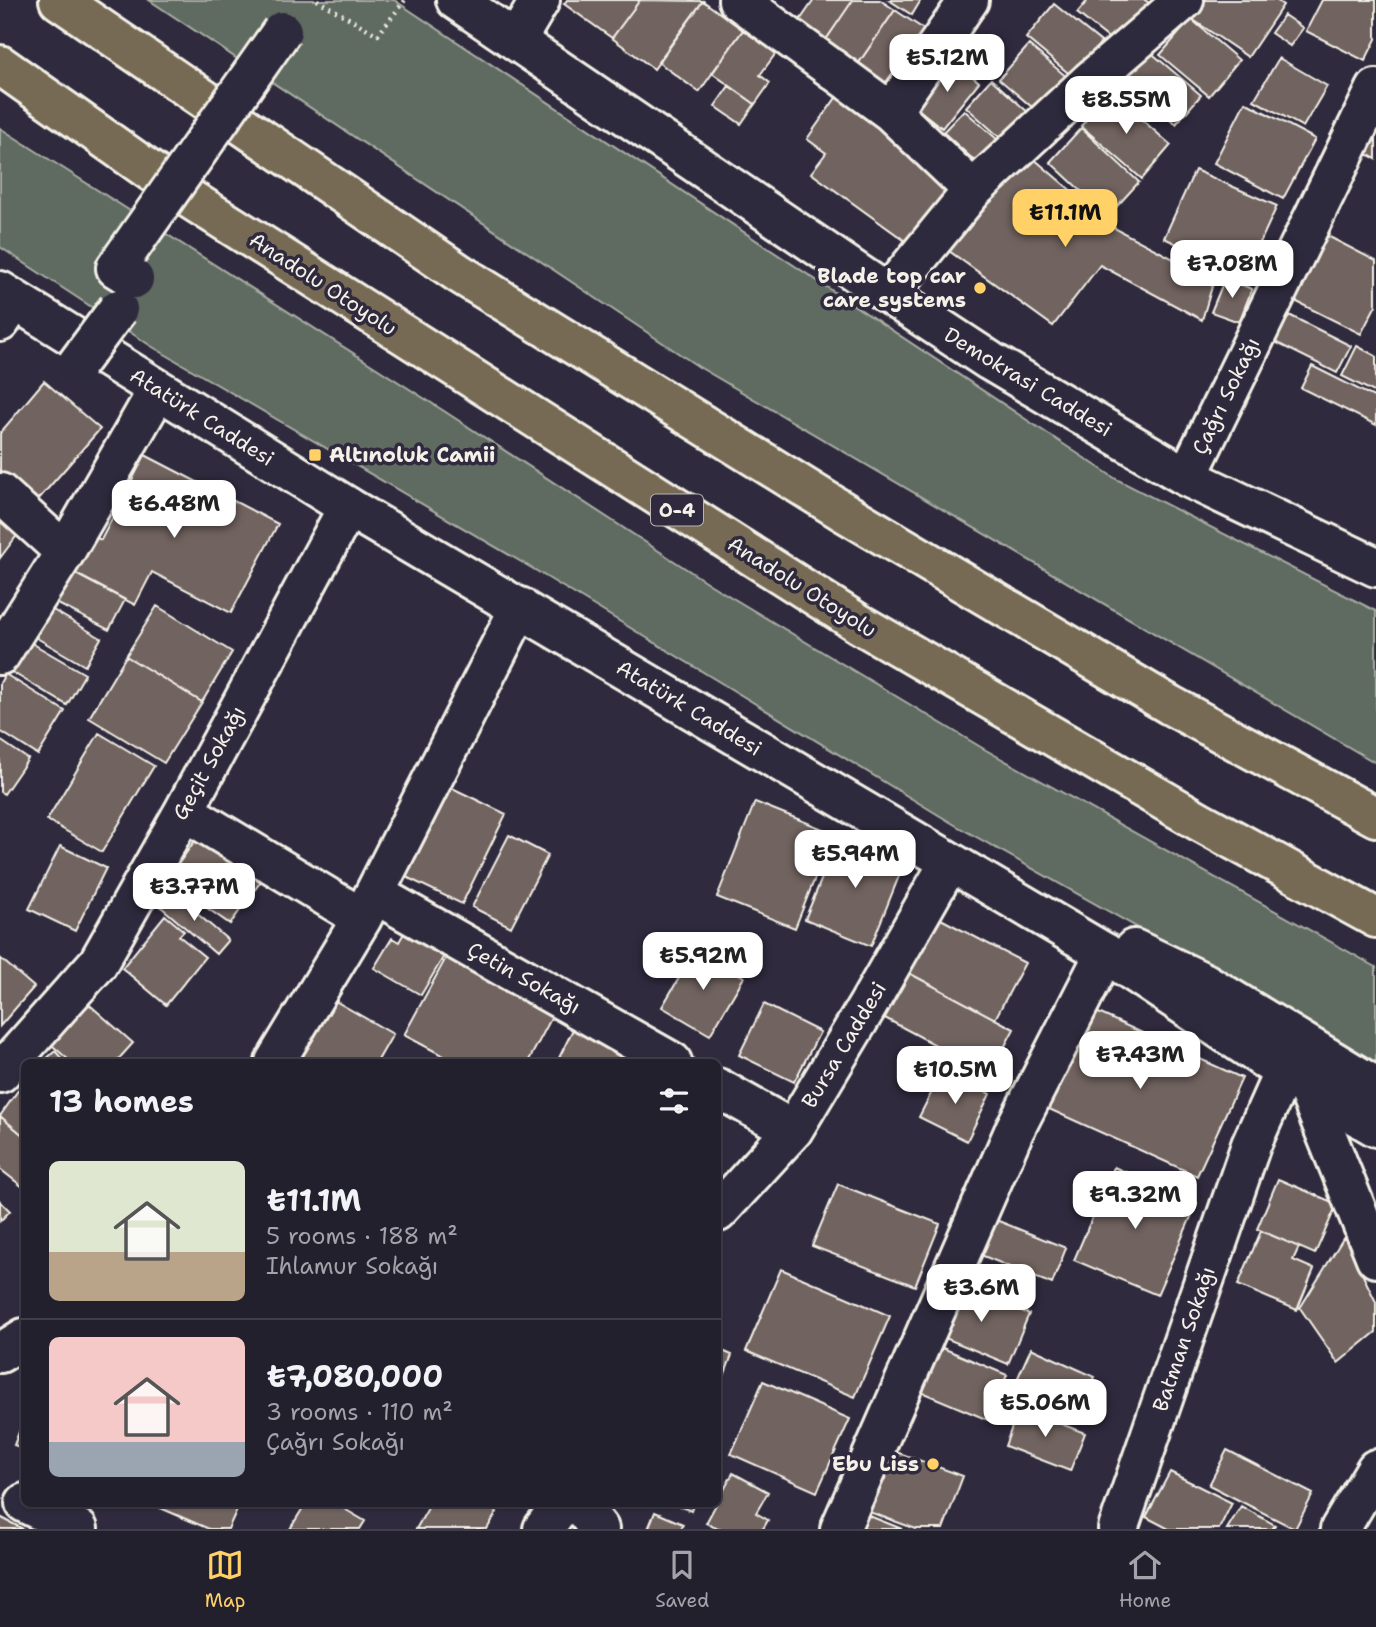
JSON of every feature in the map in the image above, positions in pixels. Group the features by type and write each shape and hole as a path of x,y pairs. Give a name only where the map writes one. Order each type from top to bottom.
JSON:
{"highway":[{"path":"59,0 484,289 856,519 1170,705 1376,817"},
{"name":"Anadolu Otoyolu","path":"0,65 190,199 858,623 1199,821 1376,918"}],"street":[{"name":"Demokrasi Caddesi","path":"456,0 517,39 887,294 990,361 1186,477 1376,567"},
{"path":"517,39 540,0"},
{"path":"738,0 891,112 972,190"},
{"path":"891,112 969,0"},
{"path":"887,294 972,190 1090,80 1184,0"},
{"path":"77,365 126,294 116,268 282,31"},
{"name":"Çağrı Sokağı","path":"1186,477 1376,89"},
{"name":"Atatürk Caddesi","path":"5,305 158,390 348,507 1345,1097"},
{"path":"0,655 65,552 158,390"},
{"path":"0,493 65,552"},
{"name":"Geçit Sokağı","path":"0,1073 98,963 184,811 348,507"},
{"path":"277,1059 368,906 520,607"},
{"name":"Çetin Sokağı","path":"184,811 666,1059"},
{"path":"948,863 1205,983 1345,1097 1376,1258"},
{"name":"Bursa Caddesi","path":"721,1209 793,1130 868,1005 948,863"},
{"path":"840,1529 1015,1129 1105,953"},
{"path":"721,1090 793,1130"},
{"name":"Batman Sokağı","path":"1118,1529 1251,1146 1345,1097"},
{"path":"0,1353 21,1340"},
{"path":"1340,1529 1376,1469"},
{"path":"0,1491 21,1501"},
{"path":"32,1507 68,1527"},
{"path":"543,1529 560,1507"},
{"path":"582,1507 599,1529"}],"path":[{"path":"317,0 378,35 405,0"}],"green space":[{"path":"149,0 394,0 1116,479 1376,611 1376,763 699,367"},
{"path":"0,128 711,585 984,749 1376,967 1376,1065 1325,1033 955,825 530,567 151,346 0,247"}],"building":[{"path":"567,0 640,0 612,38 564,4"},
{"path":"640,0 703,1 654,69 612,38"},
{"path":"814,0 853,0 823,44 796,26"},
{"path":"853,0 880,0 895,10 856,67 823,44"},
{"path":"889,0 921,0 912,15"},
{"path":"1088,0 1145,0 1149,3 1116,44 1077,13"},
{"path":"1196,0 1276,0 1283,5 1248,57 1186,15"},
{"path":"1322,0 1376,0 1376,39 1365,61 1306,31"},
{"path":"703,1 743,30 699,92 658,62"},
{"path":"1054,4 1101,42 1073,77 1026,38"},
{"path":"895,10 931,34 893,92 856,67"},
{"path":"1284,15 1303,28 1290,46 1271,33"},
{"path":"1191,19 1239,60 1209,96 1160,55"},
{"path":"743,30 776,53 760,75 770,83 755,104 712,73"},
{"path":"1029,45 1075,84 1046,119 999,79"},
{"path":"1148,50 1201,95 1176,124 1123,79"},
{"path":"1279,58 1327,86 1303,127 1254,100"},
{"path":"951,59 979,82 942,128 914,106"},
{"path":"991,79 1030,114 1005,142 966,107"},
{"path":"729,86 755,104 741,124 715,106"},
{"path":"1110,92 1171,145 1142,179 1081,126"},
{"path":"838,95 958,179 911,245 811,173 826,153 807,139"},
{"path":"1376,99 1376,159 1351,145"},
{"path":"1245,102 1315,139 1283,199 1214,163"},
{"path":"964,110 998,140 977,163 943,132"},
{"path":"1081,128 1139,182 1108,216 1050,162"},
{"path":"1033,158 1116,229 1214,280 1202,320 1100,265 1053,326 945,248"},
{"path":"1195,170 1277,206 1245,275 1164,238"},
{"path":"1316,230 1376,261 1376,305 1361,334 1283,295"},
{"path":"1225,278 1252,289 1239,322 1211,312"},
{"path":"1287,314 1351,346 1337,373 1273,341"},
{"path":"1357,346 1376,356 1376,393 1342,376"},
{"path":"1312,366 1376,398 1376,425 1301,388"},
{"path":"44,381 100,429 37,501 0,470 0,433"},
{"path":"145,455 278,524 231,613 152,572 135,605 63,567 82,531 101,540"},
{"path":"0,508 24,526 0,558"},
{"path":"68,570 125,600 109,630 52,601"},
{"path":"39,602 101,638 85,666 23,630"},
{"path":"157,606 232,652 202,702 126,656"},
{"path":"23,638 85,674 67,705 5,668"},
{"path":"126,656 202,702 164,763 89,718"},
{"path":"5,674 65,711 38,755 0,731 0,683"},
{"path":"99,733 154,766 102,852 47,820"},
{"path":"0,740 28,759 4,794 0,792"},
{"path":"448,786 506,814 462,904 404,876"},
{"path":"755,802 833,833 795,928 717,897"},
{"path":"201,832 264,877 230,924 167,880"},
{"path":"840,834 905,861 871,946 805,919"},
{"path":"509,835 548,855 511,927 472,907"},
{"path":"60,846 106,868 75,931 29,909"},
{"path":"173,893 228,940 216,954 161,907"},
{"path":"165,915 184,931 179,936 205,957 166,1005 122,968"},
{"path":"937,917 1025,963 995,1019 907,972"},
{"path":"404,933 444,956 421,995 374,968 392,938 399,942"},
{"path":"696,949 744,977 710,1035 662,1007"},
{"path":"447,956 554,1013 530,1059 449,1059 404,1035"},
{"path":"0,958 34,987 0,1026"},
{"path":"907,972 1014,1029 990,1074 883,1017"},
{"path":"330,998 393,1034 379,1059 296,1059"},
{"path":"83,999 133,1043 119,1059 68,1059 46,1040"},
{"path":"764,1004 820,1032 794,1082 739,1055"},
{"path":"1083,1006 1242,1078 1197,1176 1038,1104"},
{"path":"576,1023 638,1051 634,1059 558,1059"},
{"path":"55,1051 62,1059 46,1059"},
{"path":"943,1070 990,1094 967,1141 919,1117"},
{"path":"21,1086 21,1134 0,1116"},
{"path":"0,1116 21,1134 21,1185 0,1169"},
{"path":"1114,1167 1197,1203 1157,1295 1074,1260"},
{"path":"1278,1179 1337,1204 1315,1254 1257,1229"},
{"path":"838,1184 940,1224 915,1286 812,1246"},
{"path":"0,1201 10,1211 0,1221"},
{"path":"986,1216 1066,1248 1052,1284 971,1251"},
{"path":"1261,1231 1299,1247 1293,1260 1314,1269 1297,1310 1238,1285"},
{"path":"1344,1237 1376,1302 1376,1332 1338,1363 1300,1308"},
{"path":"781,1269 890,1316 855,1397 746,1351"},
{"path":"954,1283 1029,1314 1008,1364 933,1333"},
{"path":"933,1344 1007,1375 988,1420 914,1389"},
{"path":"1031,1348 1095,1377 1075,1419 1012,1391"},
{"path":"721,1350 732,1355 721,1384"},
{"path":"763,1381 850,1419 817,1492 731,1454"},
{"path":"1019,1408 1085,1433 1070,1471 1005,1446"},
{"path":"21,1427 21,1448 14,1445"},
{"path":"885,1448 963,1476 943,1529 916,1529 861,1509"},
{"path":"1227,1450 1313,1494 1295,1529 1209,1485"},
{"path":"1170,1472 1232,1503 1219,1529 1169,1529 1146,1517"},
{"path":"733,1473 768,1492 756,1513 768,1520 763,1529 718,1529 706,1523 715,1507 721,1507 721,1495"},
{"path":"1241,1506 1275,1525 1272,1529 1227,1529"},
{"path":"158,1507 238,1507 228,1529 209,1529"},
{"path":"304,1507 341,1507 365,1521 360,1529 290,1529"},
{"path":"429,1507 488,1507 497,1512 487,1529 416,1529"},
{"path":"655,1512 683,1524 681,1529 648,1529"},
{"path":"867,1515 902,1529 861,1529"},
{"path":"0,1517 23,1529 0,1529"}],"place":[{"name":"Blade top car care systems","path":"980,288"},
{"name":"Altınoluk Camii","path":"315,455"},
{"name":"Ebu Liss","path":"933,1464"}]}
